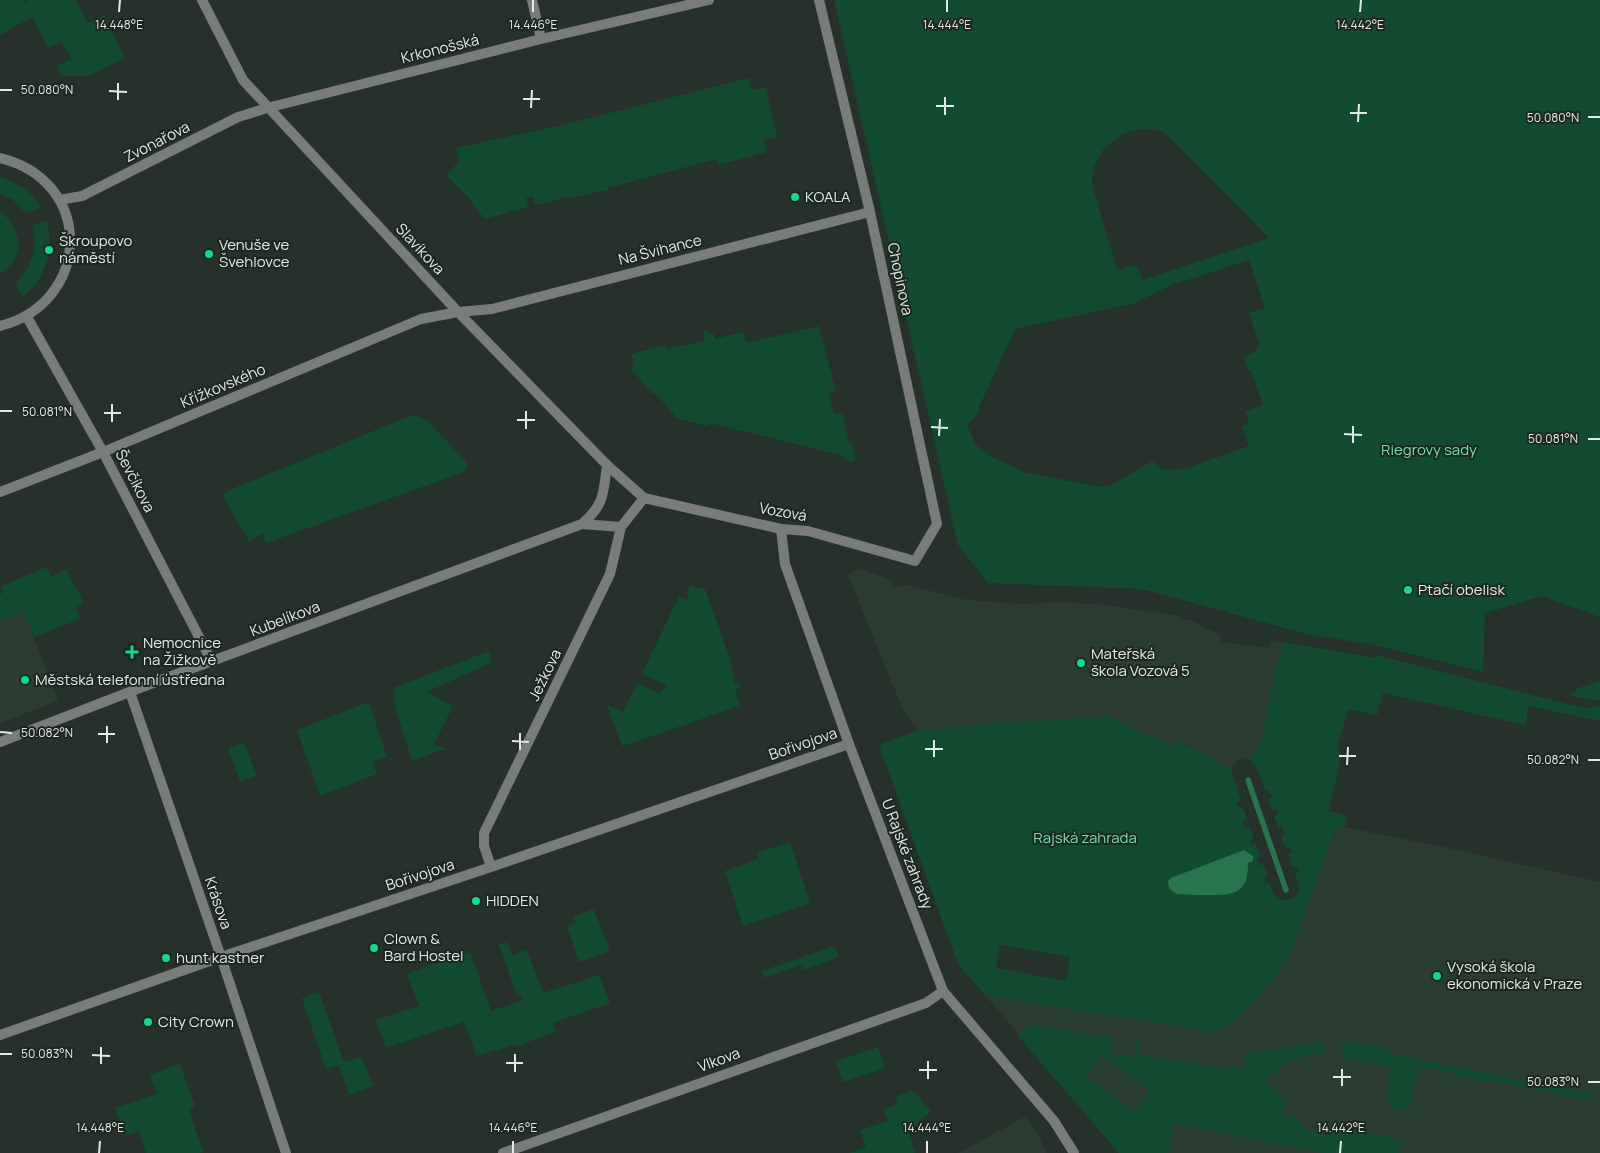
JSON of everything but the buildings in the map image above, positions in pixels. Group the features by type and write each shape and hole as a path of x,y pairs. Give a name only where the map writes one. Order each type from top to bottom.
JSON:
{"street":[{"name":"Slavíkova","path":"202,0 243,80 267,108 458,312 607,465 644,498"},
{"path":"532,0 541,40"},
{"name":"Krkonošská","path":"267,108 709,0"},
{"name":"Chopinova","path":"819,0 870,212 937,524 915,561"},
{"name":"Zvonařova","path":"59,200 82,196 238,118 267,108"},
{"path":"0,158 26,167 39,176 50,188 59,200 66,215 70,245 68,259 61,280 49,298 27,317 14,323 0,326"},
{"name":"Na Švihance","path":"458,312 492,309 870,212"},
{"name":"Křížkovského","path":"0,492 103,452 421,319 458,312"},
{"name":"Ševčíkova","path":"27,317 103,452 212,662"},
{"name":"Kubelíkova","path":"0,742 582,524 594,514 603,499 607,465"},
{"name":"Vozová","path":"644,498 781,529 808,532 915,561"},
{"name":"Ježkova","path":"491,867 484,846 484,833 610,574 621,527 644,498"},
{"name":"Kubelíkova","path":"582,524 621,527"},
{"name":"U Rajské zahrady","path":"781,529 785,564 849,744 944,991 1054,1122 1074,1153"},
{"name":"Krásova","path":"130,692 286,1153"},
{"name":"Bořivojova","path":"0,1035 221,957 849,744"},
{"name":"Vlkova","path":"503,1153 926,1003 944,991"}],"shaded area":[{"name":"Mateřská škola Vozová 5","path":"860,568 892,581 895,587 906,585 967,600 1022,604 1062,602 1106,605 1179,616 1180,621 1188,619 1220,635 1222,642 1269,648 1272,640 1284,642 1273,678 1263,736 1252,759 1238,759 1230,768 1176,740 1172,747 1107,716 918,730 904,712 848,575"},
{"path":"24,611 58,701 0,723 0,621"},
{"name":"Vysoká škola ekonomická v Praze","path":"1339,826 1600,882 1600,1153 1119,1153 986,996 1213,1032 1329,846"},
{"path":"1244,850 1253,856 1253,861 1248,863 1246,880 1240,889 1235,892 1221,895 1177,894 1169,887 1168,881 1171,878"},
{"path":"1025,1117 1038,1134 1046,1153 958,1153"}],"green space":[{"path":"0,0 23,0 25,2 29,0 76,0 88,23 104,15 125,58 89,76 62,76 57,66 71,59 62,42 48,48 32,17 0,35"},
{"name":"Riegrovy sady","path":"834,0 1600,0 1600,617 1542,596 1485,613 1483,672 1374,645 1307,634 1142,589 988,583 958,545","holes":["1139,129 1157,130 1165,133 1269,238 1142,280 1138,267 1136,268 1134,265 1117,270 1092,184 1094,167 1102,151 1122,134","1249,260 1265,309 1249,312 1259,344 1257,349 1244,357 1248,370 1251,370 1263,405 1245,411 1249,423 1242,426 1249,446 1187,468 1162,470 1152,461 1111,485 1099,487 1024,472 992,457 974,442 967,425 979,413 979,407 1015,329 1135,303 1171,285"]},
{"path":"749,78 752,90 766,87 777,137 764,140 767,152 718,165 716,159 608,188 608,190 535,205 533,197 526,198 528,207 485,219 472,204 473,202 446,175 459,162 456,148 554,127"},
{"path":"0,178 24,188 41,207 26,213 11,198 0,194"},
{"path":"0,211 13,226 17,234 18,252 9,267 0,274"},
{"path":"47,220 50,242 46,263 37,281 22,297 15,283 25,271 32,257 35,242 32,226"},
{"path":"819,326 836,392 829,394 834,414 842,413 849,443 852,442 856,462 853,460 852,463 841,455 709,423 708,426 677,418 630,368 634,364 631,354 665,345 667,349 705,341 703,332 713,333 715,339 743,332 746,343"},
{"path":"413,415 427,420 469,465 464,472 266,543 263,533 249,541 223,496 227,491"},
{"path":"47,567 51,577 66,569 84,603 76,608 80,619 34,637 24,611 0,621 0,594 3,592 1,586"},
{"path":"689,586 705,589 730,659 735,684 739,683 740,688 735,690 740,706 622,746 607,705 623,712 637,683 659,693 667,686 642,674 679,596 687,600"},
{"name":"Rajská zahrada","path":"1284,642 1375,658 1376,655 1583,708 1600,706 1600,721 1529,706 1525,725 1383,693 1377,715 1354,710 1348,711 1337,747 1341,756 1329,811 1347,816 1345,827 1338,827 1329,846 1288,959 1262,993 1227,1028 1213,1032 986,996 958,964 879,745 918,730 1107,716 1172,747 1175,740 1230,768 1239,760 1245,758 1252,759 1263,736 1273,678","holes":["1246,759 1253,764 1258,772 1265,791 1269,790 1272,797 1268,799 1272,811 1276,809 1278,814 1274,816 1278,828 1282,827 1285,835 1281,836 1286,848 1290,847 1292,853 1288,854 1292,867 1297,866 1299,871 1295,873 1299,887 1298,893 1290,900 1276,897 1269,882 1265,883 1264,878 1268,876 1263,864 1259,865 1257,859 1261,857 1256,844 1252,845 1250,840 1254,839 1250,827 1246,828 1243,821 1247,819 1243,807 1239,808 1237,803 1241,801 1231,768 1239,760","1000,945 1070,957 1066,981 996,968"]},
{"path":"489,651 492,662 427,692 453,706 434,744 445,749 412,761 395,707 394,688"},
{"path":"1600,681 1600,701 1569,696 1578,688"},
{"path":"369,702 387,757 373,762 377,774 320,796 297,730"},
{"path":"244,743 257,776 240,781 228,748"},
{"path":"790,842 810,903 743,926 725,871 759,859 757,853"},
{"path":"594,909 610,951 579,962 567,926 576,923 573,916"},
{"path":"507,942 512,955 527,950 543,993 599,975 610,1003 553,1023 556,1032 517,1046 516,1044 477,1056 464,1022 386,1048 376,1020 419,1006 407,974 470,952 491,1011 522,1001 521,995 517,996 499,944"},
{"path":"835,946 839,957 803,970 801,965 764,978 762,971"},
{"path":"319,992 344,1062 362,1057 373,1086 349,1095 339,1065 326,1069 302,998"},
{"path":"1035,1026 1111,1037 1110,1054 1133,1057 1136,1041 1140,1042 1139,1055 1214,1067 1245,1067 1244,1054 1324,1043 1358,1043 1391,1049 1390,1054 1591,1094 1590,1101 1487,1080 1486,1082 1419,1066 1408,1112 1390,1108 1386,1094 1391,1067 1341,1057 1343,1046 1324,1044 1323,1053 1290,1061 1276,1070 1264,1082 1282,1095 1280,1099 1286,1103 1283,1115 1298,1118 1305,1130 1326,1135 1338,1127 1402,1140 1399,1153 1321,1153 1174,1123 1168,1153 1119,1153 1018,1036 1025,1030","holes":["1102,1055 1150,1091 1134,1112 1086,1077"]},
{"path":"878,1047 885,1068 843,1082 836,1061"},
{"path":"180,1064 195,1106 189,1109 203,1152 146,1153 139,1131 125,1135 115,1108 157,1094 150,1075"},
{"path":"910,1091 916,1093 931,1111 908,1131 915,1153 849,1153 866,1147 860,1130 888,1121 883,1109 898,1104 896,1097"}],"waterway":[{"path":"1248,780 1286,890"}],"place":[{"name":"KOALA","path":"795,197"},
{"name":"Škroupovo náměstí","path":"49,250"},
{"name":"Venuše ve Švehlovce","path":"209,254"},
{"name":"Ptačí obelisk","path":"1408,590"},
{"name":"Nemocnice na Žižkově","path":"132,652"},
{"name":"Mateřská škola Vozová 5","path":"1081,663"},
{"name":"Městská telefonní ústředna","path":"25,680"},
{"name":"HIDDEN","path":"476,901"},
{"name":"Clown & Bard Hostel","path":"374,948"},
{"name":"hunt kastner","path":"166,958"},
{"name":"Vysoká škola ekonomická v Praze","path":"1437,976"},
{"name":"City Crown","path":"148,1022"}]}
